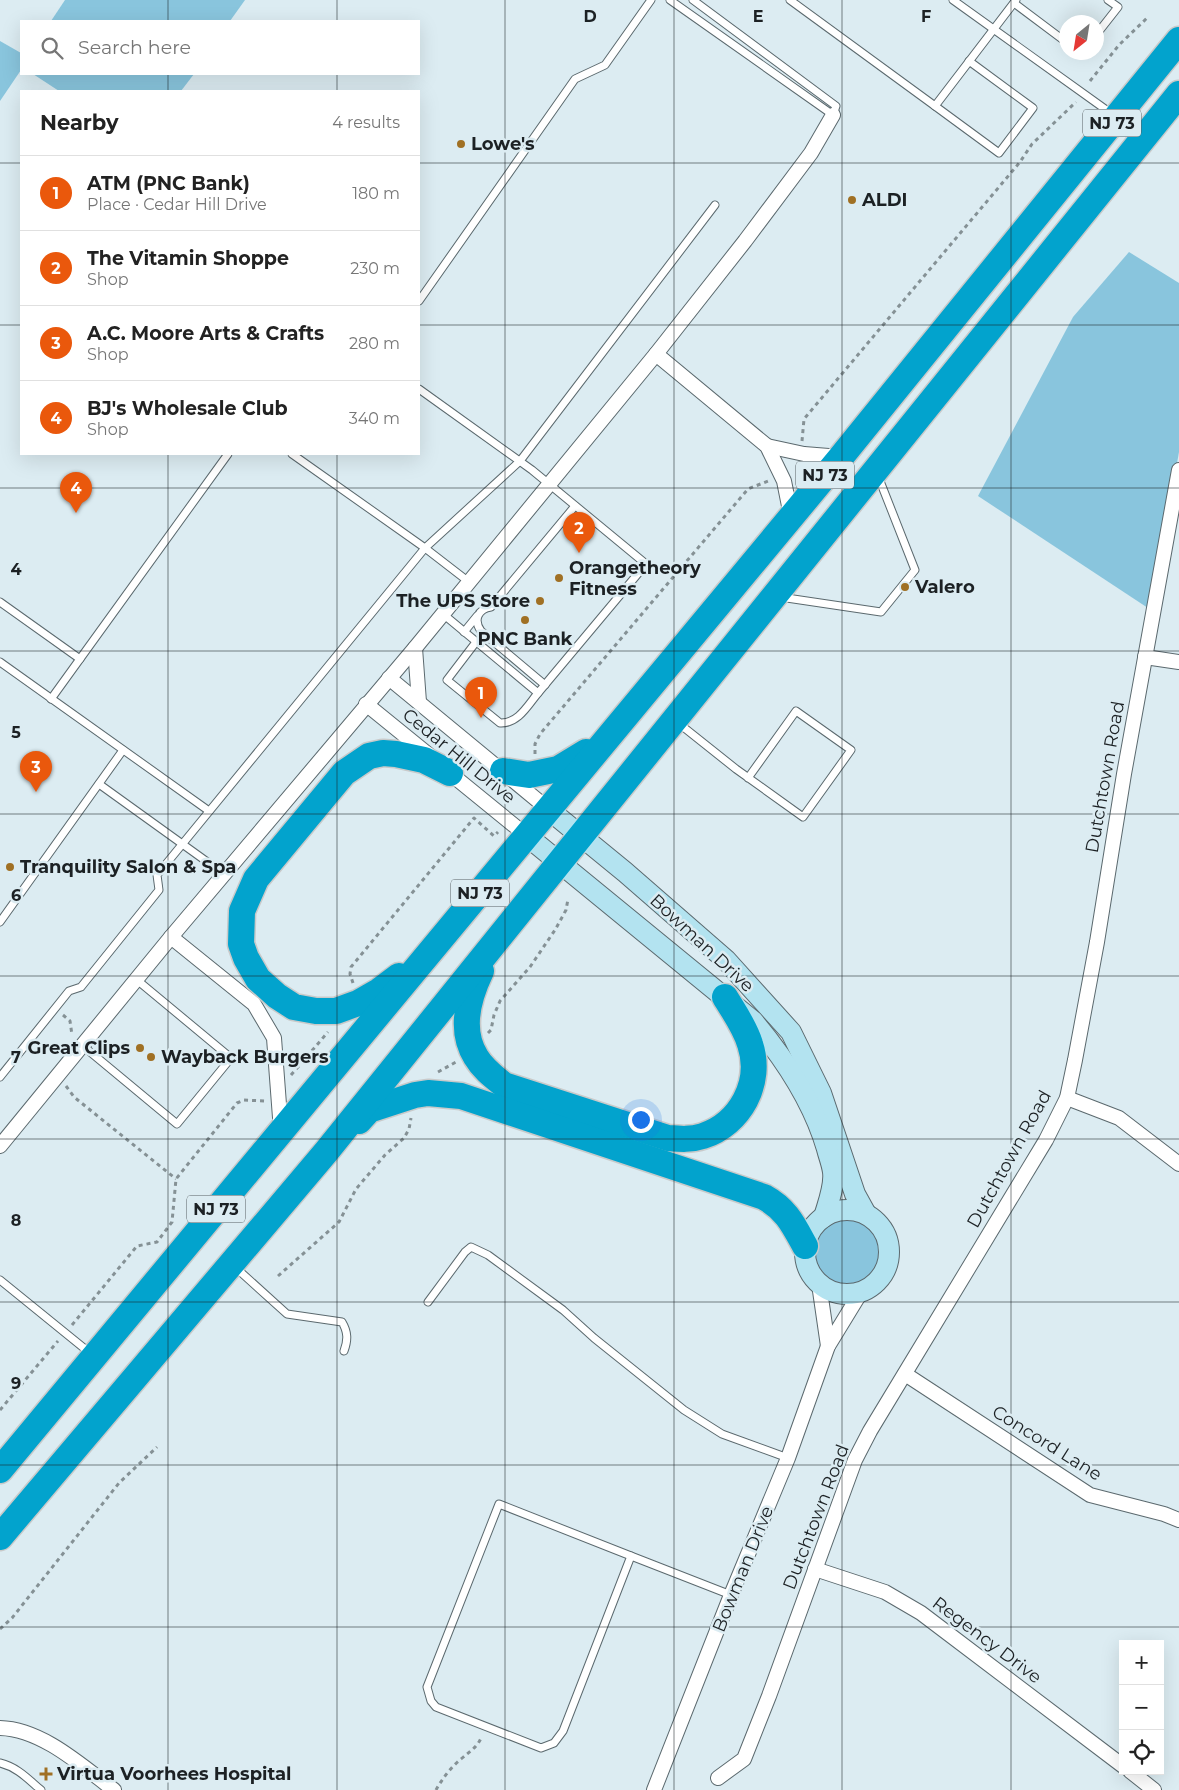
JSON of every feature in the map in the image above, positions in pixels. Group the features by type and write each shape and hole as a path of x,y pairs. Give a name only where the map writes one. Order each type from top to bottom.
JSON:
{"highway":[{"name":"NJ 73","path":"0,1470 791,516 1179,40"},
{"name":"NJ 73","path":"0,1538 326,1152 1179,94"},
{"path":"1142,138 1172,126 1179,126"},
{"path":"503,771 529,774 558,769 604,741"},
{"path":"433,949 380,991 358,1003 336,1011 316,1011 294,1007 277,996 258,979 246,958 241,944 242,911 256,879 344,773 369,756 384,753 412,756 450,773"},
{"path":"516,916 480,973 470,998 467,1013 467,1034 475,1057 488,1072 504,1085 668,1138 685,1140 701,1137 730,1121 741,1108 749,1094 753,1078 754,1061 751,1045 725,997"},
{"path":"326,1152 337,1145 369,1110 399,1099 428,1093 460,1096 764,1197 777,1204 787,1215 806,1246"}],"street":[{"path":"0,1146 56,1078 78,1043 137,980 366,704 415,648 656,354 745,242 811,153 833,115"},
{"path":"656,354 767,446 784,481 791,516"},
{"path":"767,446 804,454 840,456"},
{"name":"Dutchtown Road","path":"718,1778 744,1759 769,1696 855,1460 870,1431 1046,1140 1067,1098 1097,942 1124,774 1179,470"},
{"path":"415,648 419,702"},
{"path":"1146,657 1179,662"},
{"name":"Cedar Hill Drive","path":"389,678 548,809"},
{"name":"Cedar Hill Drive","path":"366,704 527,836"},
{"name":"Bowman Drive","path":"548,809 625,872 726,960 791,1032 821,1093 855,1194 866,1214"},
{"name":"Bowman Drive","path":"527,836 753,1020 775,1047 794,1075 821,1129 833,1173 831,1192 824,1217"},
{"path":"171,938 254,1004 274,1038 281,1131"},
{"path":"1067,1098 1118,1118 1179,1164"},
{"path":"849,1210 866,1214 882,1228 888,1241 890,1255 886,1268 879,1280 861,1292 839,1294 819,1284 807,1266 805,1253 810,1232 824,1217 832,1213 849,1210"},
{"name":"Bowman Drive","path":"819,1284 828,1346"},
{"name":"Bowman Drive","path":"654,1790 731,1595 788,1458 828,1346 861,1292"},
{"name":"Concord Lane","path":"905,1374 1090,1495 1164,1514 1179,1520"},
{"name":"Regency Drive","path":"815,1569 885,1592 921,1613 1119,1763"},
{"path":"0,1728 8,1728 35,1736 72,1758 114,1790"},
{"path":"1135,1775 1154,1790"}],"lane":[{"path":"420,300 575,79 605,66 651,0"},
{"path":"670,0 833,115 836,106 693,0"},
{"path":"790,0 999,153 1032,108 969,61"},
{"path":"953,0 1117,117"},
{"path":"1104,25 1118,7 1108,0"},
{"path":"935,106 1015,2 1059,37"},
{"path":"0,1077 69,990 81,987 159,890 157,875 425,548 520,461 716,206"},
{"path":"420,390 520,461 646,564 515,720 500,723 447,680 476,642"},
{"path":"51,699 227,455"},
{"path":"293,455 425,548 469,582"},
{"path":"775,596 881,612 914,570 875,471"},
{"path":"464,632 484,609 492,607 575,506"},
{"path":"0,602 80,659"},
{"path":"443,614 538,693"},
{"path":"479,614 477,624 481,632 545,685"},
{"path":"0,662 209,811"},
{"path":"675,720 748,778 803,817 851,750 796,711 748,778"},
{"path":"0,922 123,750"},
{"path":"99,784 224,874"},
{"path":"78,1043 176,1124 231,1058 137,980"},
{"path":"428,1302 465,1252 471,1247 488,1256 563,1310 594,1338 684,1410 722,1434 788,1458"},
{"path":"230,1264 286,1314 342,1322 347,1336 344,1351"},
{"path":"0,1280 94,1356"},
{"path":"630,1556 559,1737 548,1746 541,1748 436,1707 431,1701 427,1687 498,1504 731,1595"},
{"path":"0,1763 9,1765 20,1772 41,1790"}],"path":[{"path":"1090,81 1119,45 1146,18"},
{"path":"802,445 804,419 1020,162 1032,144 1076,102"},
{"path":"535,758 535,744 540,734 742,496 748,489 773,479"},
{"path":"357,991 350,974 351,967 474,818 494,836 498,832"},
{"path":"484,1038 491,1030 494,1015 500,1001 530,967 555,930 566,910 568,899"},
{"path":"55,1009 70,1021 78,1043"},
{"path":"288,1080 333,1026"},
{"path":"56,1078 68,1088 74,1097 176,1179"},
{"path":"0,1410 137,1246 157,1242 172,1222 176,1179 237,1104 244,1100 268,1102"},
{"path":"278,1276 339,1222 356,1188 385,1155 404,1138 409,1129 411,1112"},
{"path":"0,1629 12,1618 119,1482 156,1448"},
{"path":"436,1790 460,1759 478,1746 486,1726"}],"shaded area":[{"path":"65,0 245,0 231,20 52,20"},
{"path":"0,41 20,52 20,71 0,101"},
{"path":"35,75 193,75 182,90 57,90"},
{"path":"1129,252 1179,283 1179,452 1151,610 978,496 1073,317"},
{"path":"847,1210 863,1213 877,1222 886,1236 889,1252 886,1268 877,1282 863,1291 847,1294 831,1291 817,1282 808,1268 805,1252 808,1236 817,1222 831,1213"}],"place":[{"name":"Lowe's","path":"461,144"},
{"name":"ALDI","path":"852,200"},
{"name":"BJ's Wholesale Club","path":"76,513"},
{"name":"The Vitamin Shoppe","path":"579,553"},
{"name":"Orangetheory Fitness","path":"559,578"},
{"name":"Valero","path":"905,587"},
{"name":"The UPS Store","path":"540,601"},
{"name":"PNC Bank","path":"525,620"},
{"name":"ATM (PNC Bank)","path":"481,718"},
{"name":"A.C. Moore Arts & Crafts","path":"36,792"},
{"name":"Tranquility Salon & Spa","path":"10,867"},
{"name":"Great Clips","path":"140,1048"},
{"name":"Wayback Burgers","path":"151,1057"},
{"name":"Virtua Voorhees Hospital","path":"46,1774"}]}
